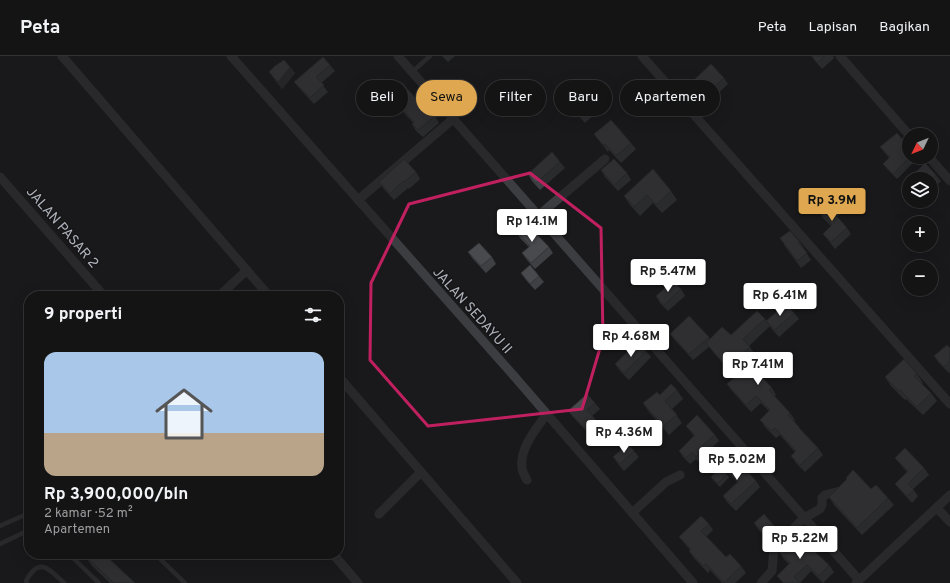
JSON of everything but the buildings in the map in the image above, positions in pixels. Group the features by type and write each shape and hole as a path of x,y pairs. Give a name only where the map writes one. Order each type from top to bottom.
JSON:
{"street":[{"path":"62,56 265,291"},
{"name":"JALAN SEDAYU II","path":"231,56 693,583"},
{"path":"398,56 858,581 950,495"},
{"path":"642,56 950,404"},
{"path":"840,56 903,128"},
{"path":"358,200 453,119"},
{"path":"538,216 604,159"},
{"path":"935,164 950,181"},
{"name":"JALAN PASAR 2","path":"0,177 100,291"},
{"path":"224,291 247,270"},
{"path":"344,383 517,583"},
{"path":"527,480 522,469 524,452 535,430 546,415"},
{"path":"380,514 421,472"},
{"path":"632,513 666,482 680,476"},
{"path":"761,583 772,571 774,548 804,518 820,509 822,505 822,498 825,495 840,491"},
{"path":"937,508 950,522"},
{"path":"337,559 358,583"}],"lane":[{"path":"412,72 430,56"},
{"path":"0,526 24,515"},
{"path":"0,544 24,532"},
{"path":"74,559 99,583"},
{"path":"164,559 185,583"},
{"path":"27,583 26,581 32,571 40,567 48,568 64,583"}],"highlighted area":[{"path":"530,173 601,228 603,338 582,409 428,426 370,360 371,283 409,204"}]}
